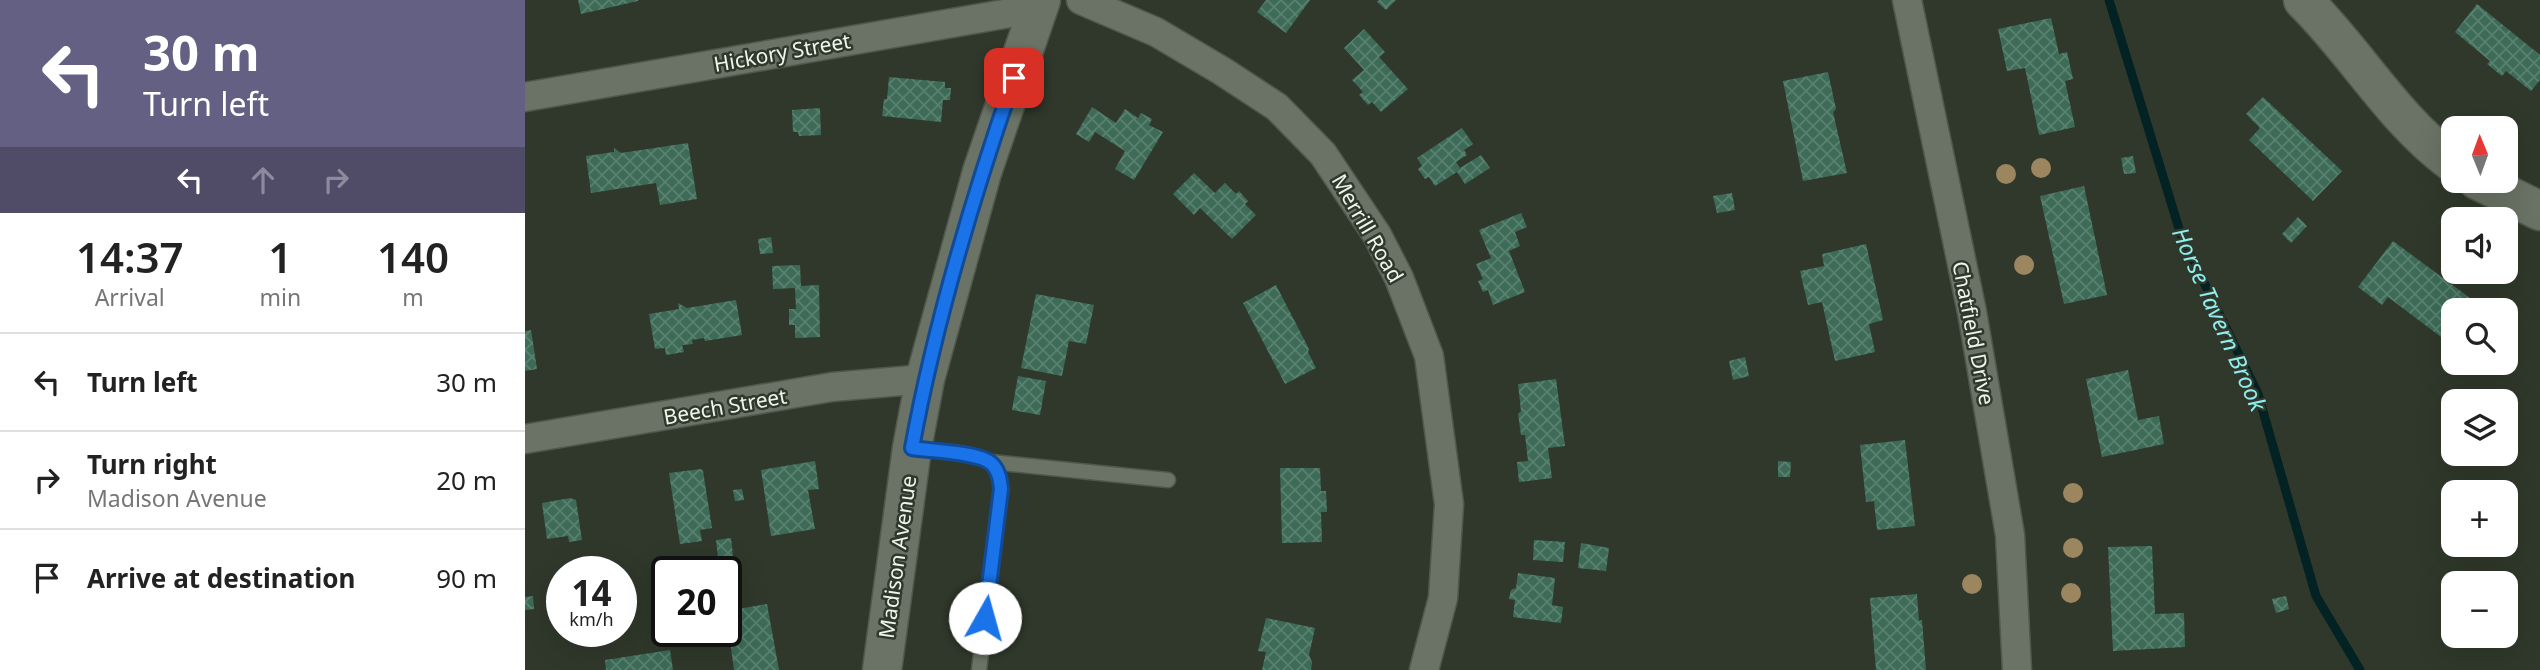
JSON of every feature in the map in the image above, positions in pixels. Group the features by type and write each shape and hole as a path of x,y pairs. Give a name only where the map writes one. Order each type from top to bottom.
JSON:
{"street":[{"name":"Merrill Road","path":"1081,0 1156,32 1277,107 1323,154 1377,235 1399,278 1429,356 1449,504 1443,598 1424,670"},
{"name":"Chatfield Drive","path":"1907,0 1972,312 2010,536 2017,670"},
{"path":"2303,0 2322,19 2395,109 2441,152"},
{"name":"Hickory Street","path":"525,97 1040,4"},
{"name":"Madison Avenue","path":"882,670 912,448 925,379 982,172 1040,4"},
{"path":"2503,193 2540,211"},
{"name":"Beech Street","path":"525,439 832,387 925,379"}],"lane":[{"path":"912,448 991,462 1168,480"},
{"path":"979,670 1001,489 999,473 991,462"}],"building":[{"path":"578,0 638,0 638,1 581,14"},
{"path":"1266,0 1310,0 1286,33 1257,12"},
{"path":"1396,0 1386,10 1377,2"},
{"path":"2477,4 2540,55 2540,80 2531,91 2506,71 2502,76 2487,64 2490,61 2455,32"},
{"path":"2051,18 2059,54 2067,52 2073,79 2065,81 2075,127 2039,135 2025,68 2007,71 1998,29"},
{"path":"1364,29 1385,52 1379,57 1408,89 1381,112 1372,102 1368,105 1359,95 1363,92 1352,80 1364,70 1344,48"},
{"path":"1828,72 1836,109 1833,112 1847,173 1803,181 1783,81"},
{"path":"889,77 945,82 945,88 951,88 950,100 943,100 941,122 882,116"},
{"path":"2263,97 2342,171 2313,201 2249,140 2260,128 2246,114"},
{"path":"1092,107 1116,123 1125,109 1138,118 1141,113 1152,119 1149,125 1163,132 1134,180 1115,169 1125,151 1095,132 1089,142 1076,134"},
{"path":"820,108 821,135 799,136 798,132 793,132 792,110"},
{"path":"1462,128 1473,144 1464,150 1467,155 1456,162 1460,168 1481,155 1490,168 1465,184 1457,172 1435,186 1429,177 1425,179 1418,169 1422,166 1417,158"},
{"path":"688,143 697,199 660,205 656,183 591,193 586,156 614,152 614,148 621,153"},
{"path":"2133,156 2136,173 2124,174 2121,158"},
{"path":"1194,173 1215,193 1225,183 1236,194 1239,191 1248,201 1245,204 1256,215 1232,239 1200,208 1194,215 1173,194"},
{"path":"2084,186 2107,295 2064,304 2040,196"},
{"path":"1732,193 1735,210 1717,213 1713,196"},
{"path":"1521,213 1527,227 1515,232 1520,246 1509,251 1525,292 1493,305 1488,290 1483,292 1478,281 1483,279 1476,264 1491,258 1479,230"},
{"path":"2298,217 2307,226 2291,243 2282,234"},
{"path":"771,237 773,253 760,254 758,239"},
{"path":"2393,241 2441,277 2441,284 2451,284 2470,298 2441,298 2441,337 2388,297 2382,305 2358,287"},
{"path":"1866,244 1883,320 1869,324 1875,352 1835,361 1822,302 1808,305 1800,271 1824,266 1822,254"},
{"path":"800,265 801,286 819,285 820,337 795,338 795,325 789,325 789,309 796,309 795,288 773,289 772,266"},
{"path":"1276,285 1316,368 1285,384 1243,303"},
{"path":"1036,294 1094,305 1086,344 1069,341 1062,376 1021,368"},
{"path":"736,300 742,335 705,341 704,338 692,340 693,344 682,345 684,352 666,355 665,348 655,349 649,314 679,309 678,303 687,308"},
{"path":"531,330 537,369 525,371 525,331"},
{"path":"1745,357 1749,376 1733,380 1729,361"},
{"path":"2128,370 2138,420 2159,416 2164,444 2102,457 2086,379"},
{"path":"1018,376 1046,381 1040,415 1012,410"},
{"path":"1556,379 1565,446 1548,448 1552,478 1519,482 1517,462 1528,461 1525,435 1521,435 1518,414 1521,411 1518,384"},
{"path":"1905,440 1915,526 1877,530 1874,501 1866,502 1860,445"},
{"path":"815,461 819,489 808,490 815,529 771,536 761,470"},
{"path":"1778,461 1791,462 1790,477 1778,477"},
{"path":"1280,468 1320,468 1321,491 1326,491 1327,512 1321,512 1322,542 1282,543"},
{"path":"701,469 712,528 700,530 702,541 680,544 669,473"},
{"path":"742,489 744,500 735,501 733,490"},
{"path":"570,498 576,500 582,540 569,542 568,536 547,539 542,503"},
{"path":"731,538 733,556 718,556 716,540"},
{"path":"1534,540 1565,542 1563,562 1533,560"},
{"path":"1581,543 1609,548 1606,571 1578,568"},
{"path":"2152,546 2155,614 2184,613 2185,647 2113,651 2108,547"},
{"path":"1518,573 1555,578 1552,605 1563,607 1561,623 1513,617 1515,600 1509,599 1511,590 1516,588"},
{"path":"1917,594 1926,670 1876,670 1870,598"},
{"path":"533,596 534,609 525,610 525,597"},
{"path":"2286,596 2289,609 2276,613 2272,599"},
{"path":"767,604 779,670 734,670 731,647 742,647 742,608"},
{"path":"1266,618 1315,628 1309,655 1311,670 1262,670 1266,652 1258,651"},
{"path":"670,650 673,670 606,670 605,660"}],"waterway":[{"name":"Horse Tavern Brook","path":"2109,0 2181,235 2258,394 2316,596 2360,670"}],"route":[{"path":"985,618 1001,489 999,473 991,462 974,457 912,448 925,379 960,244 1014,78"}]}
